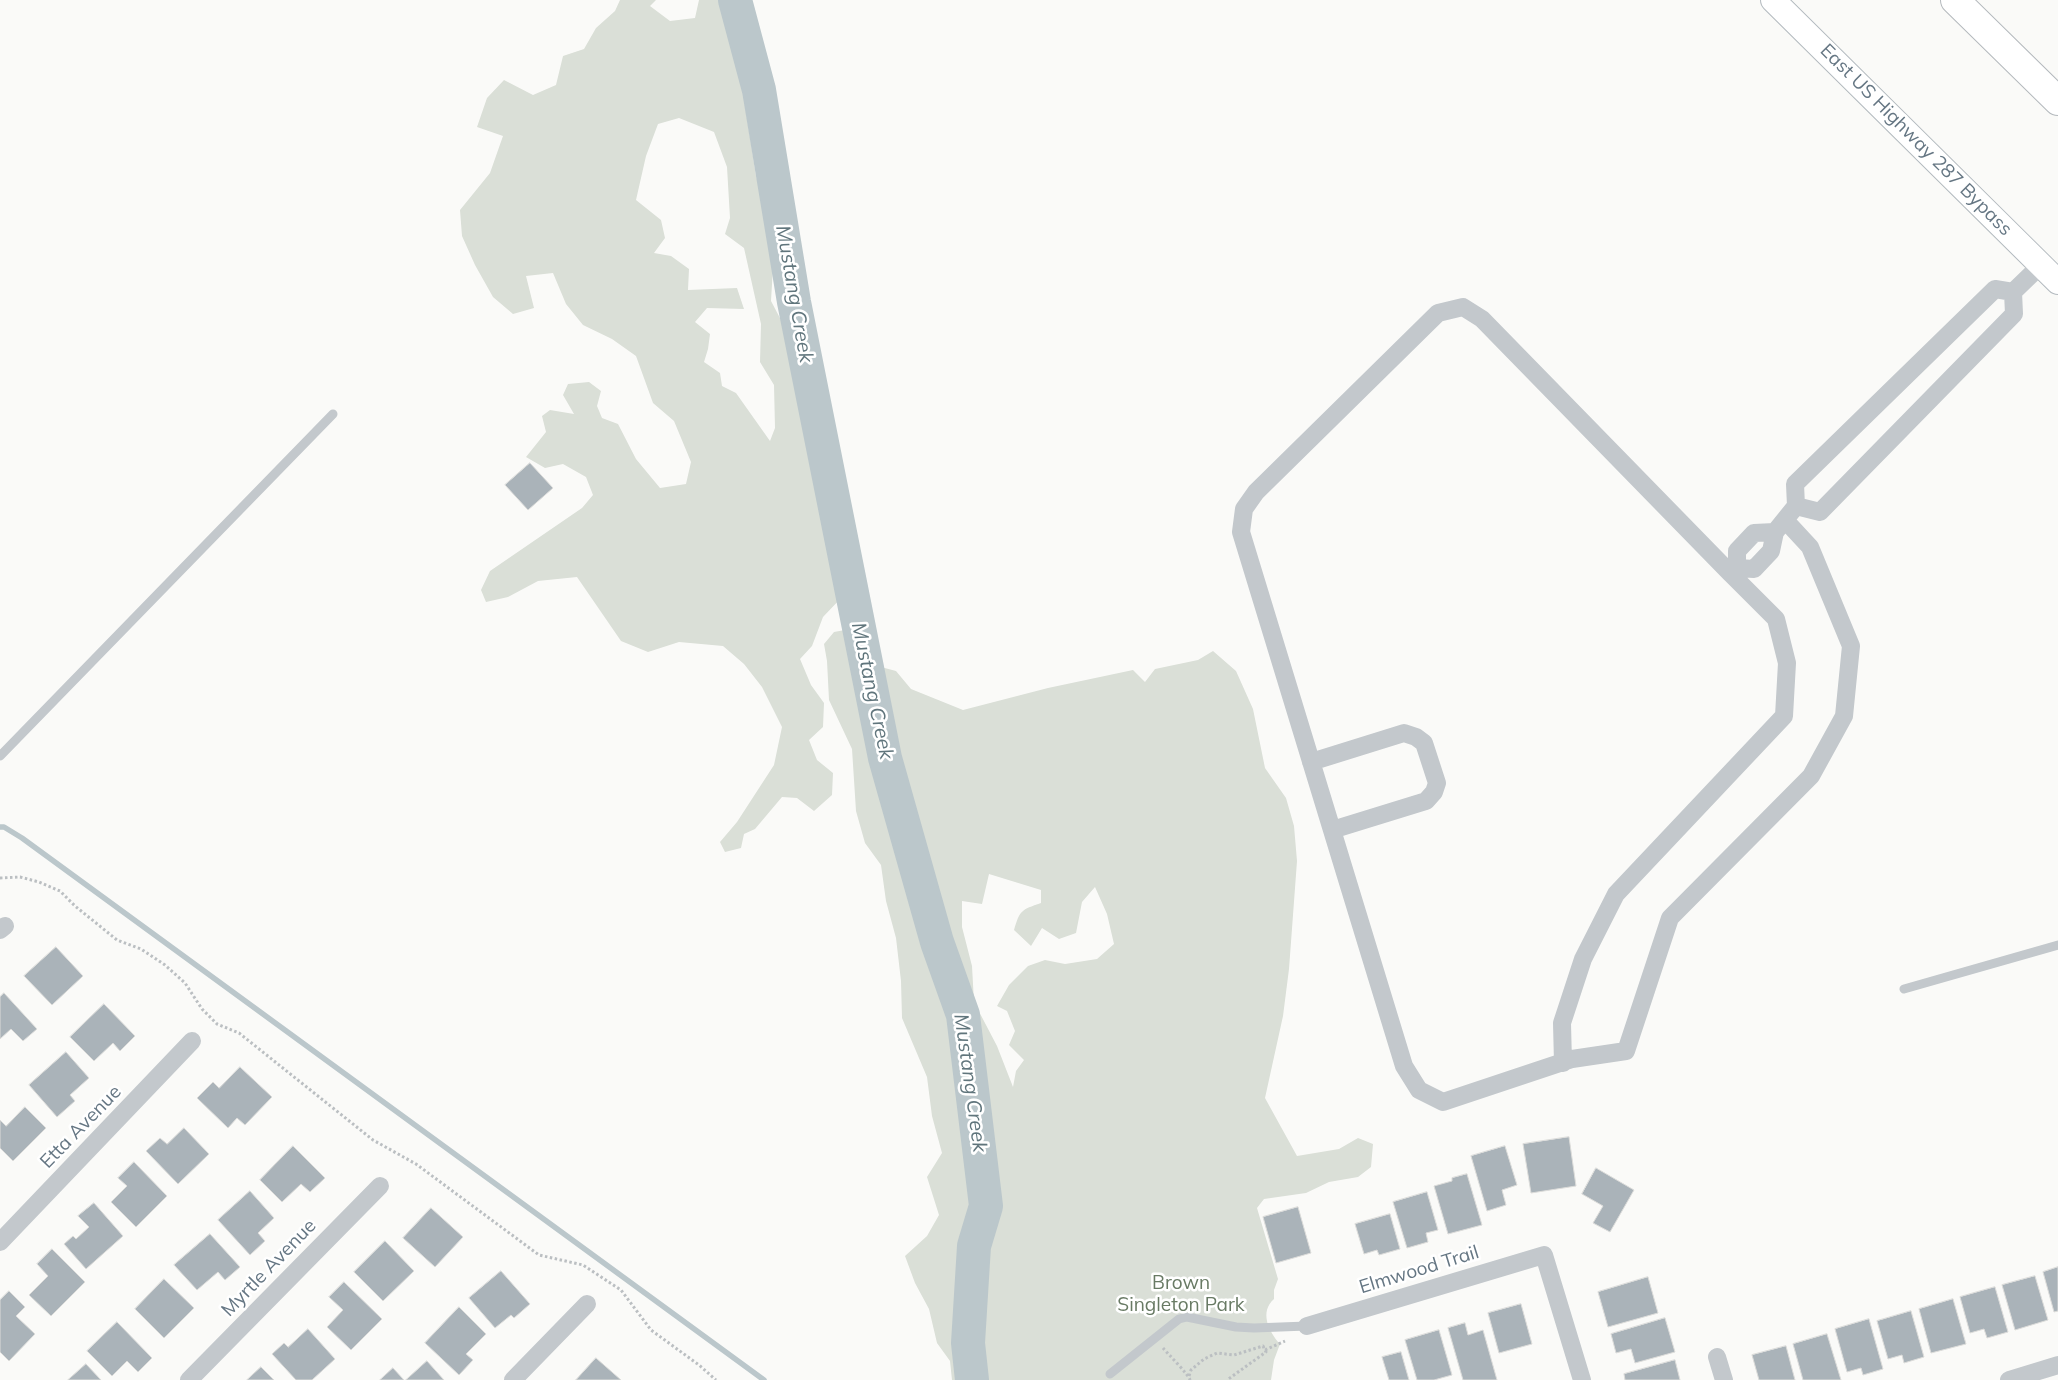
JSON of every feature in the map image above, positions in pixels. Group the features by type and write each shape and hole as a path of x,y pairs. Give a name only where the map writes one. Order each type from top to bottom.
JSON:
{"highway":[{"path":"1955,0 2058,101"}],"main road":[{"name":"East US Highway 287 Bypass","path":"1774,0 2058,282"}],"street":[{"path":"1796,506 1820,512 2014,314 2013,292 2041,265"},
{"path":"1734,571 1754,569 1772,551 1780,526 1796,506 1795,484 1995,289 2013,292"},
{"path":"1563,1063 1562,1023 1583,959 1616,894 1784,716 1787,663 1776,619 1734,571 1482,320 1463,307 1438,313 1256,492 1244,509 1241,532 1404,1066 1419,1090 1443,1102 1563,1063 1572,1060 1626,1051 1670,918 1811,776 1844,716 1851,646 1810,547 1780,526"},
{"path":"1734,571 1737,551 1754,533 1780,526"},
{"path":"1311,762 1404,733 1416,737 1424,744 1436,783 1434,792 1426,801 1332,830"},
{"name":"Etta Avenue","path":"0,1242 192,1041"},
{"name":"Myrtle Avenue","path":"189,1380 380,1186"},
{"name":"Elmwood Trail","path":"1306,1326 1544,1255 1582,1380"},
{"path":"514,1380 587,1304"},
{"path":"1717,1357 1724,1380"},
{"path":"2009,1380 2058,1365"}],"lane":[{"path":"0,756 333,414"},
{"path":"1904,989 2058,945"},
{"path":"1110,1374 1179,1319 1187,1317 1254,1328 1306,1326"}],"path":[{"path":"0,878 20,877 39,882 60,891 81,912 116,940 141,949 165,965 185,983 202,1009 217,1024 239,1033 373,1140 416,1164 539,1255 583,1265 621,1290 651,1330 699,1365 716,1380"},
{"path":"1154,1338 1189,1378"},
{"path":"1189,1378 1191,1370 1204,1359 1217,1353 1234,1355 1263,1346 1266,1352 1227,1380"}],"green space":[{"path":"620,0 656,0 650,6 670,21 695,18 699,0 722,0 724,17 736,48 756,176 775,233 771,301 821,396 839,448 820,490 843,596 823,617 812,646 800,659 811,685 824,703 823,727 809,740 817,760 833,773 832,795 814,811 797,798 782,797 755,829 744,834 741,848 725,852 720,842 737,822 774,765 782,727 762,687 744,664 723,646 679,642 648,652 621,641 577,577 538,581 508,597 486,602 481,590 490,571 582,508 593,495 586,477 563,464 545,468 526,457 546,432 542,416 550,410 574,414 563,395 568,384 589,382 601,391 597,406 602,418 618,424 636,459 660,488 686,484 691,462 674,421 653,403 636,356 612,339 583,325 566,304 553,273 526,276 534,308 513,314 493,297 475,265 462,236 460,210 490,173 503,136 477,127 487,98 504,80 533,95 556,85 563,56 584,49 596,28 615,11","holes":["679,118 714,132 727,167 730,218 725,234 744,248 761,324 760,362 774,385 775,428 770,441 736,393 722,386 720,373 704,362 710,334 695,322 707,308 744,309 737,288 688,290 689,269 671,256 654,253 665,238 661,220 636,200 646,156 658,124"]},
{"name":"Brown Singleton Park","path":"845,630 856,637 862,662 896,671 911,689 963,710 1048,688 1133,670 1145,682 1155,669 1198,660 1213,651 1236,671 1253,709 1265,768 1286,798 1294,826 1297,861 1289,969 1283,1016 1265,1098 1297,1156 1339,1149 1358,1138 1373,1144 1371,1167 1358,1177 1329,1182 1306,1193 1264,1199 1257,1208 1278,1279 1274,1290 1274,1299 1267,1310 1266,1316 1272,1334 1280,1344 1274,1360 1271,1380 952,1380 950,1361 937,1343 929,1309 915,1283 905,1256 927,1236 939,1215 927,1177 942,1153 932,1116 927,1077 902,1018 901,981 896,938 886,901 881,865 865,843 856,811 852,749 829,700 824,644 834,632","holes":["989,874 1041,890 1041,903 1029,907 1022,912 1014,930 1031,946 1042,928 1059,939 1076,933 1082,902 1095,887 1107,914 1114,944 1097,959 1065,964 1045,960 1028,966 1009,985 997,1006 1007,1011 1015,1031 1009,1045 1024,1060 1016,1071 1013,1087 997,1046 974,1002 972,966 962,927 962,901 982,904"]}],"building":[{"path":"530,463 553,488 528,510 505,485"},
{"path":"56,947 83,976 52,1005 24,976"},
{"path":"4,993 37,1029 23,1041 11,1029 0,1039 0,997"},
{"path":"104,1004 135,1036 120,1051 113,1043 94,1061 70,1037"},
{"path":"66,1052 89,1078 70,1095 75,1101 57,1117 29,1085"},
{"path":"240,1067 272,1097 245,1125 237,1118 228,1128 197,1098 213,1082 219,1088"},
{"path":"25,1107 46,1128 13,1161 0,1148 0,1120 6,1126"},
{"path":"184,1128 209,1154 178,1184 146,1151 160,1138 167,1144"},
{"path":"1569,1137 1576,1186 1531,1193 1523,1144"},
{"path":"293,1146 325,1178 310,1192 301,1184 282,1202 260,1180"},
{"path":"1505,1146 1517,1185 1502,1190 1506,1205 1487,1211 1471,1156"},
{"path":"134,1162 167,1196 136,1227 111,1202 127,1186 118,1178"},
{"path":"1596,1168 1634,1190 1610,1232 1593,1223 1603,1206 1582,1194"},
{"path":"1467,1174 1482,1225 1448,1234 1434,1186"},
{"path":"250,1191 274,1218 258,1233 265,1241 250,1255 218,1220"},
{"path":"1427,1192 1438,1230 1426,1233 1428,1242 1407,1248 1393,1202"},
{"path":"94,1203 123,1236 86,1269 64,1244 73,1236 76,1239 89,1227 78,1216"},
{"path":"1298,1207 1311,1253 1276,1263 1263,1217"},
{"path":"431,1208 463,1237 435,1267 403,1238"},
{"path":"1390,1214 1400,1249 1379,1255 1377,1250 1364,1254 1355,1224"},
{"path":"210,1234 240,1267 225,1280 218,1272 197,1290 174,1265"},
{"path":"385,1241 414,1271 383,1301 354,1272"},
{"path":"52,1249 85,1282 51,1316 29,1295 48,1276 37,1264"},
{"path":"2058,1267 2058,1311 2054,1312 2043,1272"},
{"path":"501,1271 530,1304 514,1318 511,1315 495,1328 469,1298"},
{"path":"2035,1276 2048,1320 2015,1330 2002,1285"},
{"path":"1648,1277 1658,1313 1608,1327 1598,1292"},
{"path":"164,1279 194,1308 164,1338 135,1309"},
{"path":"344,1282 382,1319 351,1350 327,1327 343,1310 329,1297"},
{"path":"1995,1287 2008,1332 1987,1338 1984,1329 1970,1333 1960,1297"},
{"path":"9,1291 25,1307 16,1316 35,1334 9,1361 0,1352 0,1300"},
{"path":"1953,1299 1966,1344 1931,1353 1919,1309"},
{"path":"1521,1304 1532,1344 1499,1353 1488,1313"},
{"path":"459,1307 486,1334 466,1354 473,1360 459,1375 425,1343"},
{"path":"1911,1311 1924,1357 1904,1363 1902,1355 1888,1359 1877,1321"},
{"path":"1665,1318 1675,1352 1635,1363 1631,1349 1616,1353 1611,1334"},
{"path":"1869,1319 1883,1369 1863,1375 1861,1368 1847,1372 1835,1329"},
{"path":"117,1322 152,1358 138,1372 127,1361 112,1376 87,1351"},
{"path":"1465,1323 1468,1335 1483,1330 1497,1380 1463,1380 1448,1328"},
{"path":"308,1329 335,1359 312,1380 296,1380 272,1354 284,1343 288,1347"},
{"path":"1439,1330 1452,1375 1434,1380 1417,1380 1405,1340"},
{"path":"1827,1334 1841,1380 1803,1380 1793,1344"},
{"path":"1786,1346 1795,1380 1759,1380 1752,1355"},
{"path":"1401,1352 1409,1380 1389,1380 1382,1357"},
{"path":"596,1358 621,1380 576,1380"},
{"path":"1675,1360 1680,1380 1625,1380 1624,1374"},
{"path":"427,1361 444,1380 406,1380"},
{"path":"86,1364 101,1380 68,1380"},
{"path":"261,1367 274,1380 247,1380"},
{"path":"393,1368 404,1380 380,1380"}],"waterway":[{"name":"Mustang Creek","path":"735,0 759,90 794,302 885,758 937,942 963,1015 986,1206 974,1246 968,1343 972,1380"},
{"path":"0,827 4,827 22,838 764,1380"}]}
